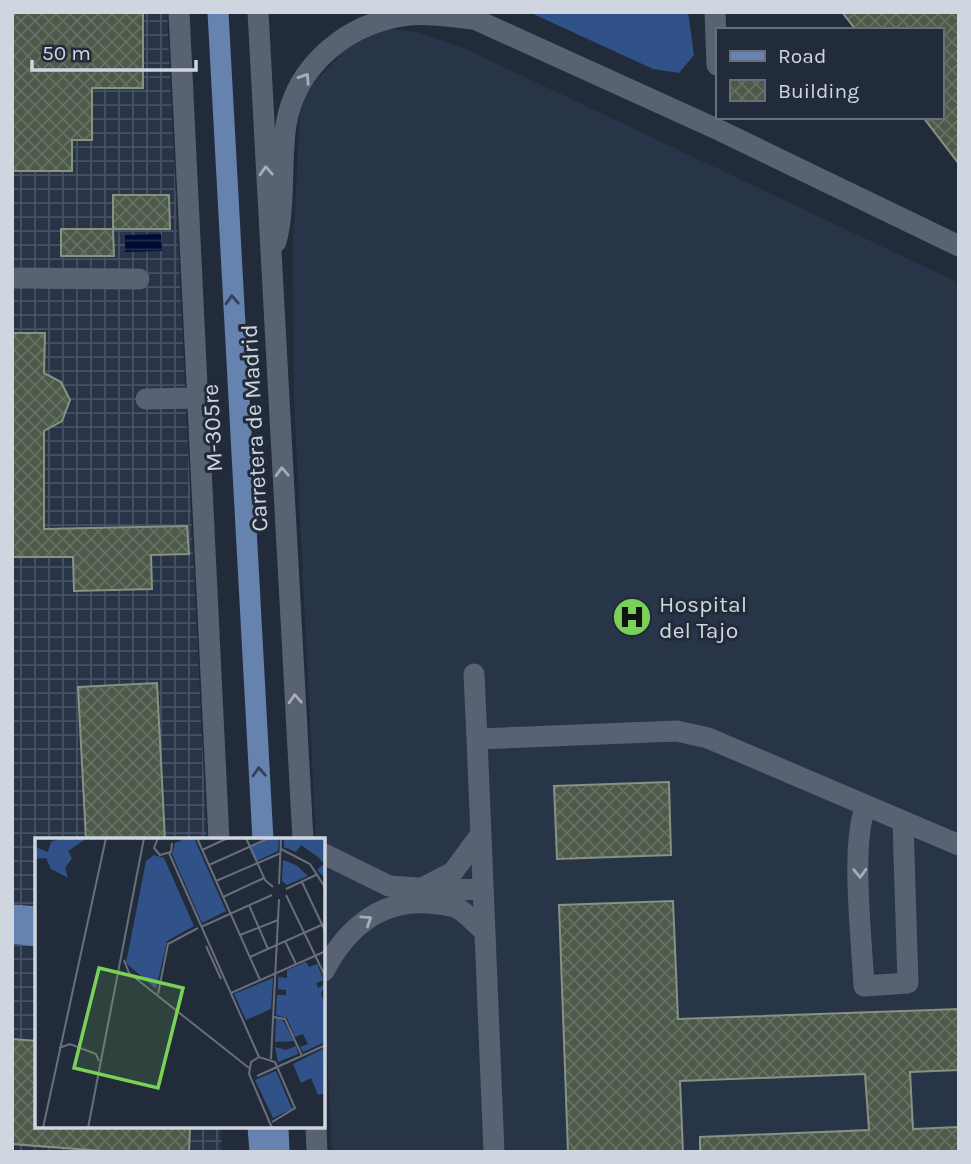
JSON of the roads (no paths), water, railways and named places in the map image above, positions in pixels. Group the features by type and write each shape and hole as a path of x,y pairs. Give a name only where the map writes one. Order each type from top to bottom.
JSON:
{"main road":[{"name":"M-305re","path":"218,12 264,838"},
{"path":"12,915 35,917"},
{"path":"12,933 35,936"},
{"path":"258,1129 260,1152"},
{"path":"278,1129 279,1152"}],"street":[{"path":"180,12 219,838"},
{"name":"Carretera de Madrid","path":"258,12 305,838"},
{"path":"715,12 716,38"},
{"path":"271,263 283,214 289,111 296,92 320,56 355,31 392,18 429,14 467,16 720,124 959,246"},
{"path":"12,278 139,279"},
{"path":"146,399 197,398"},
{"path":"474,674 494,1152"},
{"path":"477,740 677,731 708,738 959,845"},
{"path":"866,806 861,819 859,845 864,986 908,983 903,822"},
{"path":"420,889 453,872 481,834"},
{"path":"326,855 388,886 484,889"},
{"path":"326,967 341,941 361,923 384,909 413,903 457,908 484,931"},
{"path":"316,1129 317,1152"}],"place":[{"name":"Hospital del Tajo","path":"632,617"}]}
